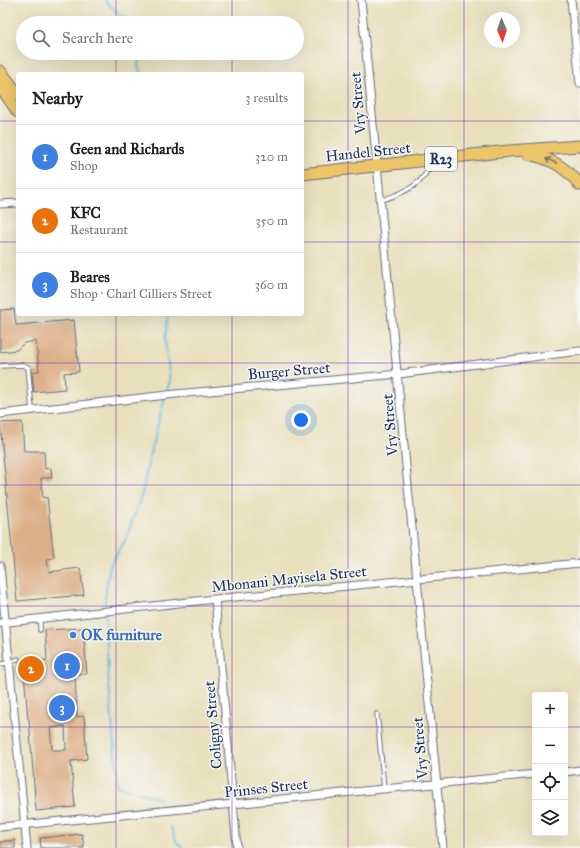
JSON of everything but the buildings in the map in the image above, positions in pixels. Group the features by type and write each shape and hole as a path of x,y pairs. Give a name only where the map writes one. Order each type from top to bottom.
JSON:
{"main road":[{"path":"0,71 16,91"},
{"path":"0,86 16,109"},
{"name":"Handel Street","path":"304,174 509,151 580,146"},
{"path":"509,151 538,156 552,161 570,173 580,185"}],"street":[{"name":"Vry Street","path":"361,0 376,167 399,374 443,848"},
{"path":"571,0 580,83"},
{"path":"0,204 16,202"},
{"name":"Burger Street","path":"0,414 176,394 399,374 580,351"},
{"name":"Mbonani Mayisela Street","path":"3,623 215,599 580,563"},
{"path":"0,566 3,623 9,663 27,848"},
{"name":"Coligny Street","path":"215,599 237,848"},
{"path":"568,772 580,770"},
{"name":"Prinses Street","path":"0,827 532,774"}],"lane":[{"path":"380,201 401,193 425,177 431,160"},
{"path":"0,366 22,365 28,367 32,410"},
{"path":"40,618 40,630"},
{"path":"0,664 9,663 18,659"},
{"path":"377,714 384,789"}],"waterway":[{"path":"105,0 120,16"},
{"path":"139,60 138,65 140,72"},
{"path":"166,393 170,381 165,339 168,316"},
{"path":"160,799 118,786 108,675 105,597 110,565 126,539 143,490 149,458 165,397"},
{"path":"171,827 177,843 182,848"}],"place":[{"name":"OK furniture","path":"73,635"},
{"name":"Geen and Richards","path":"67,666"},
{"name":"KFC","path":"31,669"},
{"name":"Beares","path":"62,708"}]}
